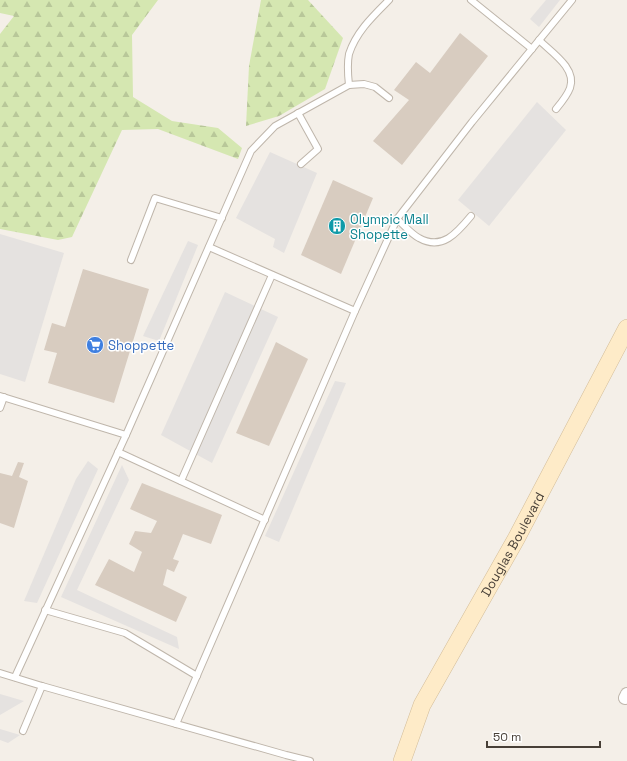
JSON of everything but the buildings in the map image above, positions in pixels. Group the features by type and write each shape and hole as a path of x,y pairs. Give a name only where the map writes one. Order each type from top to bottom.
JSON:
{"street":[{"name":"Douglas Boulevard","path":"402,761 422,705 516,539 627,328"}],"lane":[{"path":"349,85 349,55 355,41 364,25 389,0"},
{"path":"471,0 532,49"},
{"path":"176,724 397,219 472,122 572,0"},
{"path":"539,40 566,67 572,76 571,87 566,97 556,109"},
{"path":"15,677 126,435 251,151 275,126 349,85 364,84 375,87 389,98"},
{"path":"298,113 318,149 301,164"},
{"path":"131,260 155,198 222,218"},
{"path":"397,219 418,238 432,243 444,241 455,235 471,216"},
{"path":"209,247 356,311"},
{"path":"181,481 272,275"},
{"path":"0,408 2,397 126,435"},
{"path":"118,452 264,520"},
{"path":"45,610 125,633 197,676"},
{"path":"0,672 42,686 310,761"},
{"path":"23,731 42,686"}],"green space":[{"path":"0,0 158,0 132,35 133,97 172,121 218,128 242,148 238,159 158,129 122,130 72,237 58,240 0,229 0,34 14,16 0,13"},
{"path":"261,0 308,0 343,38 325,89 279,116 246,126 249,66"}],"shaded area":[{"path":"546,0 560,0 539,27 530,19"},
{"path":"537,102 566,130 489,226 458,200"},
{"path":"270,152 317,173 284,253 273,247 275,239 236,218"},
{"path":"0,234 64,253 25,382 0,374"},
{"path":"188,241 198,245 159,341 143,336"},
{"path":"225,292 278,317 212,463 161,435"},
{"path":"335,381 346,383 279,542 265,536"},
{"path":"88,461 98,469 37,603 24,601 76,479"},
{"path":"122,465 129,480 77,590 177,637 179,649 61,597"},
{"path":"0,694 24,701 0,715"},
{"path":"0,729 20,735 8,743 0,740"}],"place":[{"name":"Olympic Mall Shopette","path":"337,226"},
{"name":"Shoppette","path":"95,345"}]}
